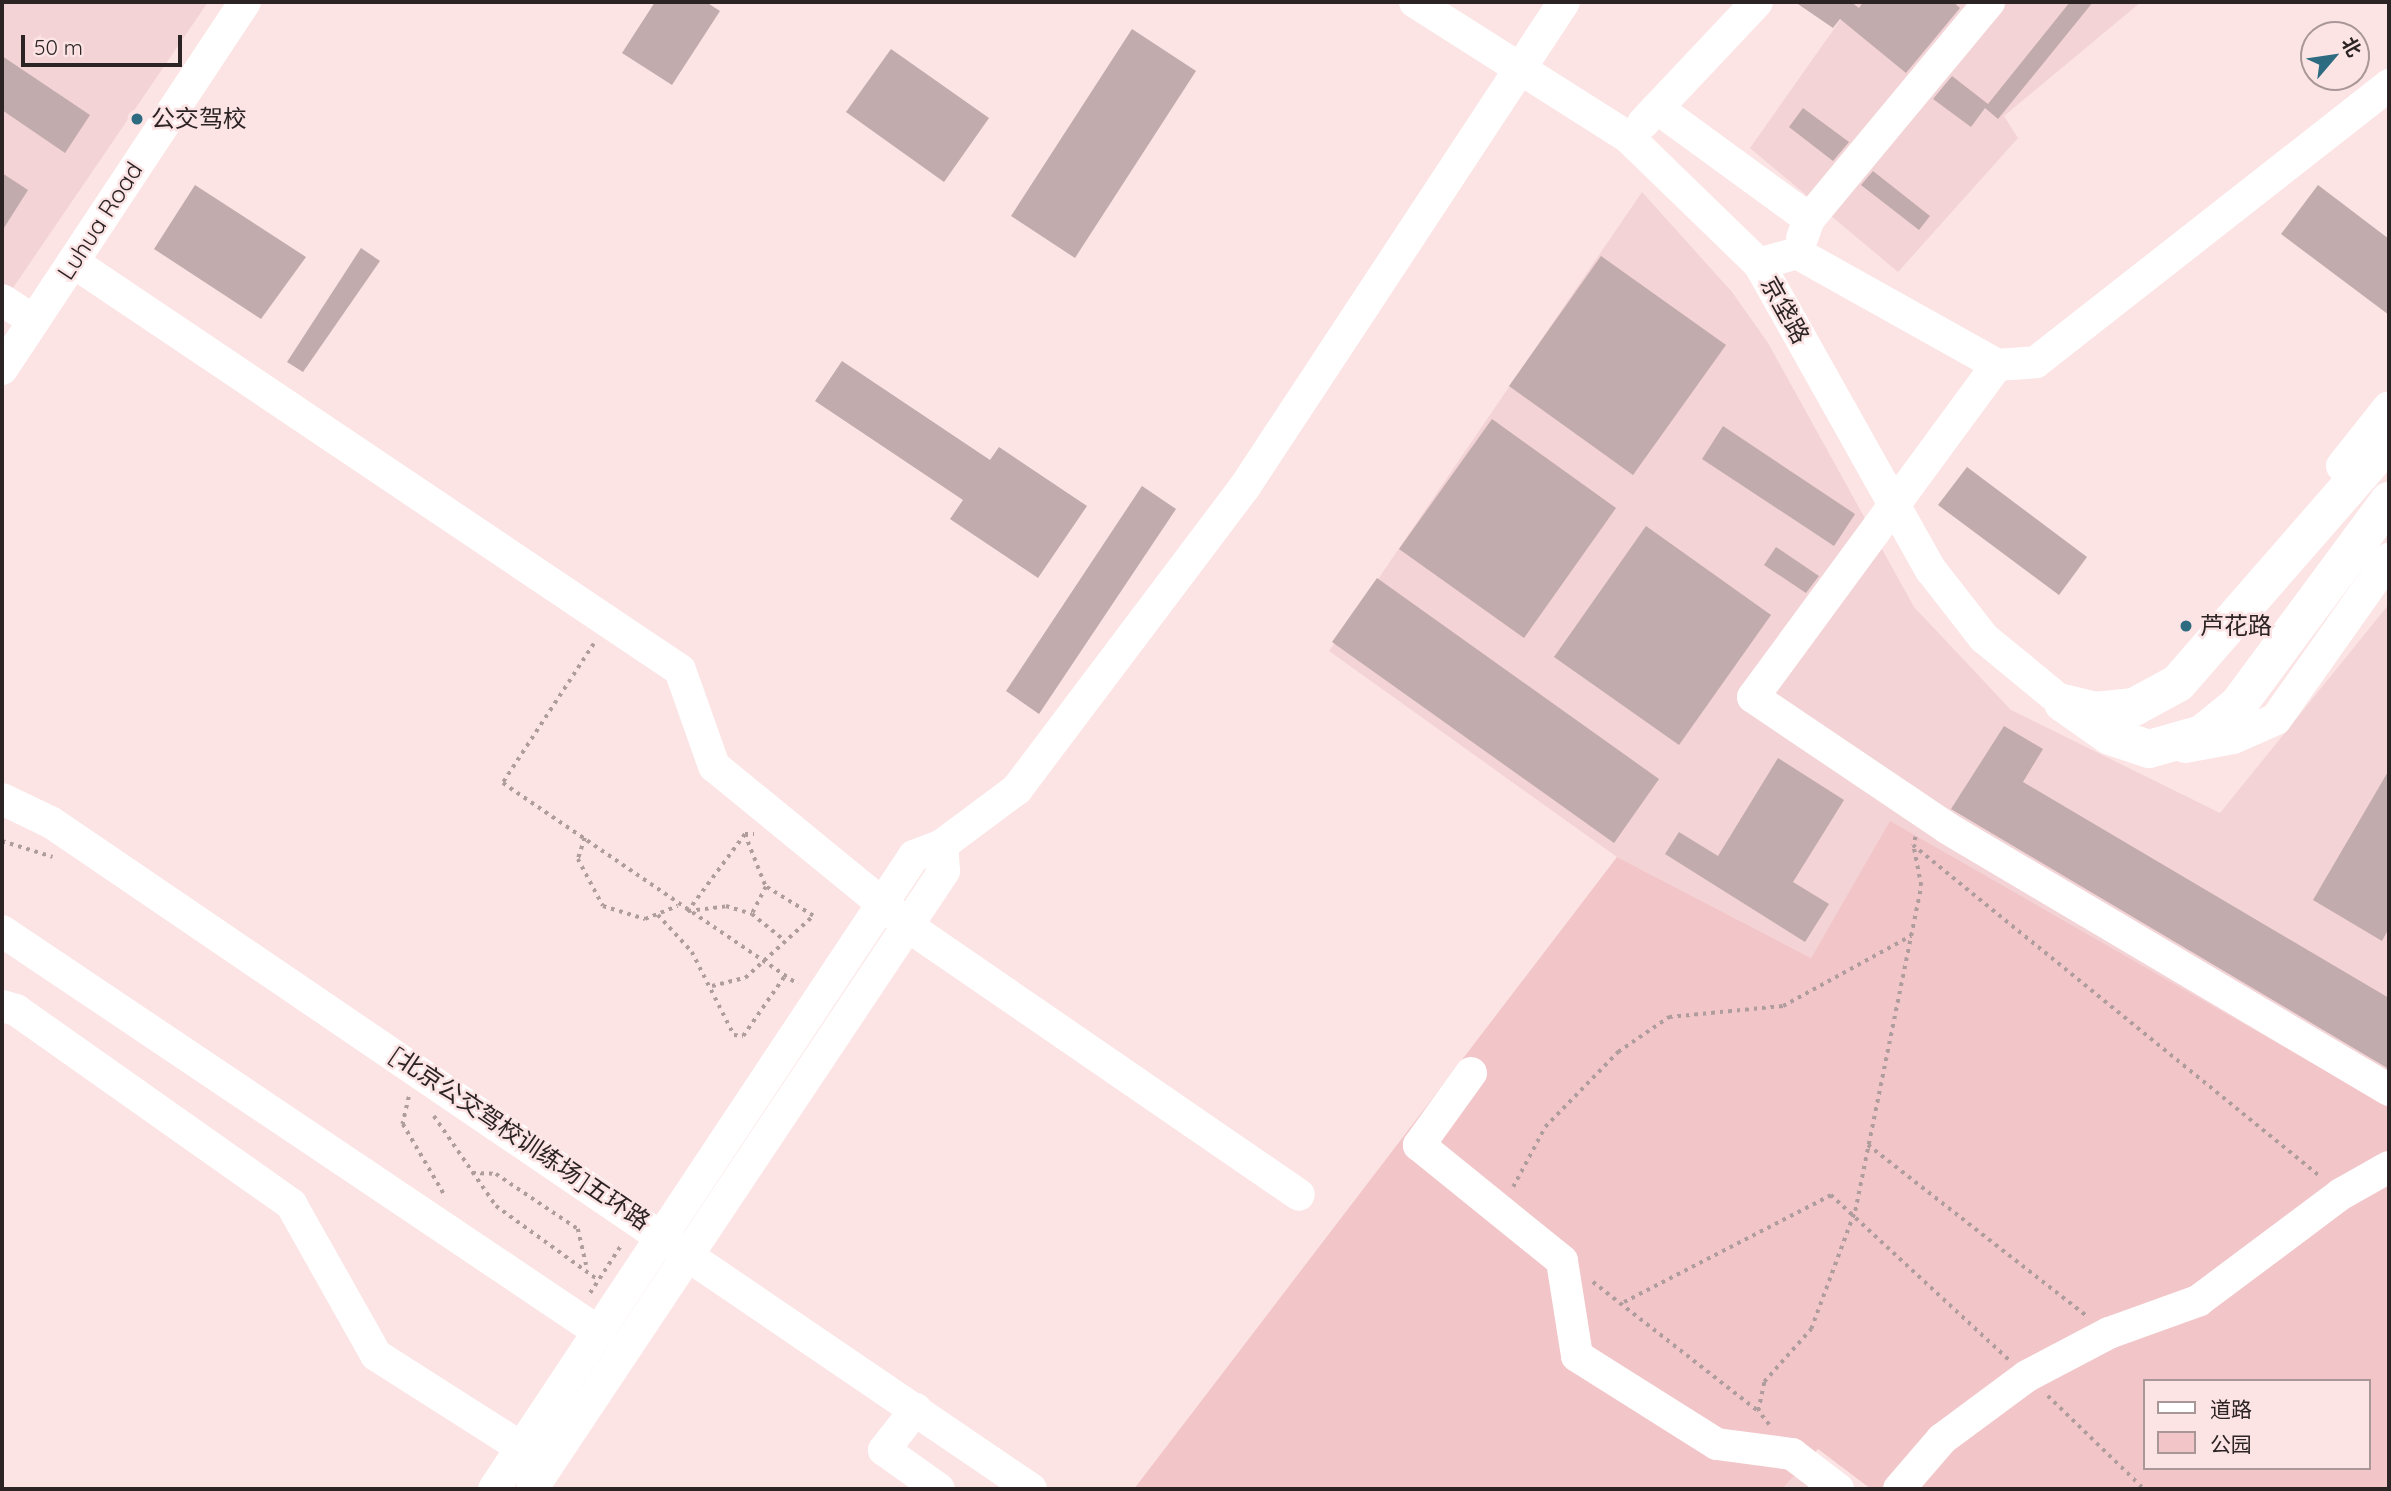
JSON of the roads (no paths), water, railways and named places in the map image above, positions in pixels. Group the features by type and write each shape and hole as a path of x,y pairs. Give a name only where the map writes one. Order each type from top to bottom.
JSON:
{"main road":[{"path":"2063,703 2116,710 2178,683 2389,441"},
{"path":"2063,703 2110,736 2149,749 2202,734 2238,705 2389,501"}],"street":[{"name":"Luhua Road","path":"2,369 245,2"},
{"name":"京垡路","path":"1415,2 1629,138 1759,264 1891,503 1984,638 2063,703"},
{"path":"494,1489 914,856 943,845 1017,789 1201,547 1564,2"},
{"path":"1629,138 1757,2"},
{"path":"1797,253 1810,219 1989,2"},
{"path":"1759,264 1797,253 1997,365 2036,362 2389,85"},
{"path":"1657,108 1810,219"},
{"path":"73,262 680,670 714,766 909,924 1299,1195"},
{"path":"2,300 34,321"},
{"path":"1997,365 1891,503 1753,697 1927,814 2389,1090"},
{"path":"2178,683 2389,407"},
{"path":"2149,749 2233,738 2276,719 2389,560 2350,556"},
{"name":"[北京公交驾校训练场]五环路","path":"2,799 52,823 690,1252 1031,1489"},
{"path":"532,1489 944,871 943,845"},
{"path":"2,931 599,1332"},
{"path":"2,1006 16,1010 291,1204 376,1355 522,1448"},
{"path":"1471,1073 1419,1144 1502,1207 1562,1261 1577,1356 1717,1444 1792,1454 1838,1489"},
{"path":"1899,1489 1942,1439 2027,1376 2109,1333 2198,1301 2342,1194 2389,1167"},
{"path":"916,1409 884,1450 906,1480 939,1489"}],"place":[{"name":"公交驾校","path":"137,119"},
{"name":"芦花路","path":"2186,626"}]}
